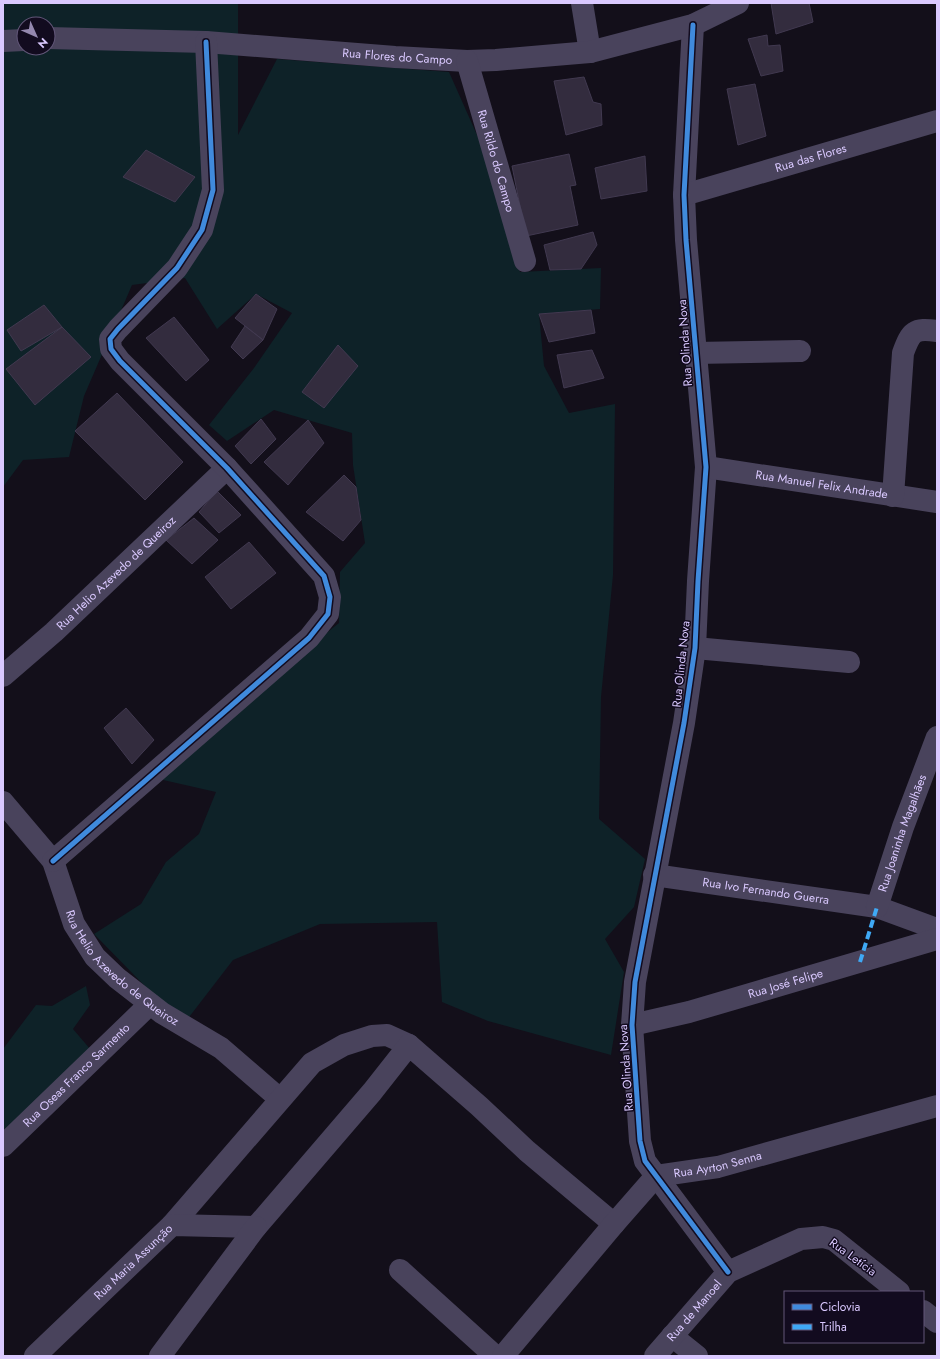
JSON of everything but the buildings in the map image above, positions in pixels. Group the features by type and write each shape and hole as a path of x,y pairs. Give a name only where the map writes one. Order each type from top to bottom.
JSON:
{"street":[{"path":"582,3 590,52"},
{"name":"Rua Flores do Campo","path":"56,38 206,42 395,57 467,61 496,60 590,52 693,25 738,3"},
{"name":"Rua Olinda Nova","path":"693,25 684,195 695,353 706,467 695,648 684,723 654,875 635,982 632,1025 640,1141 645,1162 728,1272"},
{"path":"3,41 16,40"},
{"path":"53,861 309,638 328,614 330,596 324,576 227,468 120,361 111,349 110,339 177,268 202,230 213,190 206,42"},
{"name":"Rua Rildo do Campo","path":"467,61 525,261"},
{"name":"Rua das Flores","path":"684,195 937,121"},
{"path":"893,496 903,353 909,337 915,332 931,330"},
{"path":"695,353 800,351"},
{"name":"Rua Manuel Felix Andrade","path":"706,467 937,502"},
{"name":"Rua Helio Azevedo de Queiroz","path":"3,676 54,632 227,468"},
{"path":"695,648 849,662"},
{"name":"Rua Joaninha Magalhães","path":"877,907 903,827 937,738"},
{"name":"Rua Helio Azevedo de Queiroz","path":"3,802 53,861 74,924 95,957 117,978 162,1013 221,1048 280,1099"},
{"name":"Rua Ivo Fernando Guerra","path":"654,875 877,907 937,929"},
{"name":"Rua José Felipe","path":"632,1025 690,1012 937,939"},
{"name":"Rua Oseas Franco Sarmento","path":"3,1146 150,1004"},
{"path":"172,1226 312,1063 344,1045 372,1036 387,1035 410,1045 527,1151 614,1224"},
{"path":"160,1356 256,1227 410,1045"},
{"name":"Rua Ayrton Senna","path":"503,1356 656,1176 718,1166 937,1106"},
{"name":"Rua Maria Assunção","path":"35,1356 172,1226 256,1227"},
{"name":"Rua Letícia","path":"801,1239 823,1237 834,1240 898,1291"},
{"name":"Rua de Manoel","path":"655,1356 728,1272 801,1239"},
{"path":"400,1270 495,1356"},
{"path":"924,1312 937,1322"},
{"path":"672,1336 697,1356"}],"shaded area":[{"path":"3,3 238,3 238,135 277,59 449,72 493,171 506,213 520,272 601,268 600,309 539,314 544,366 569,413 615,404 613,575 601,697 599,819 645,859 634,907 605,939 624,972 611,1055 488,1021 442,1002 437,922 320,924 233,960 183,1025 94,934 141,904 166,862 199,834 216,792 150,777 182,748 339,623 340,572 365,543 353,465 352,433 274,410 227,441 209,425 254,368 292,313 256,294 217,329 185,278 132,285 84,396 69,457 23,460 3,487"},
{"path":"86,986 90,1005 73,1029 91,1050 3,1141 3,1049 36,1005 52,1006"}],"marked path":[{"path":"860,962 877,907"}],"cycle path":[{"path":"693,25 684,195 686,240 706,467 695,648 684,723 635,982 632,1025 640,1141 645,1161 728,1272"},
{"path":"53,861 309,638 328,614 330,597 324,576 227,468 120,361 111,349 110,339 177,268 202,230 213,190 206,42"}]}
